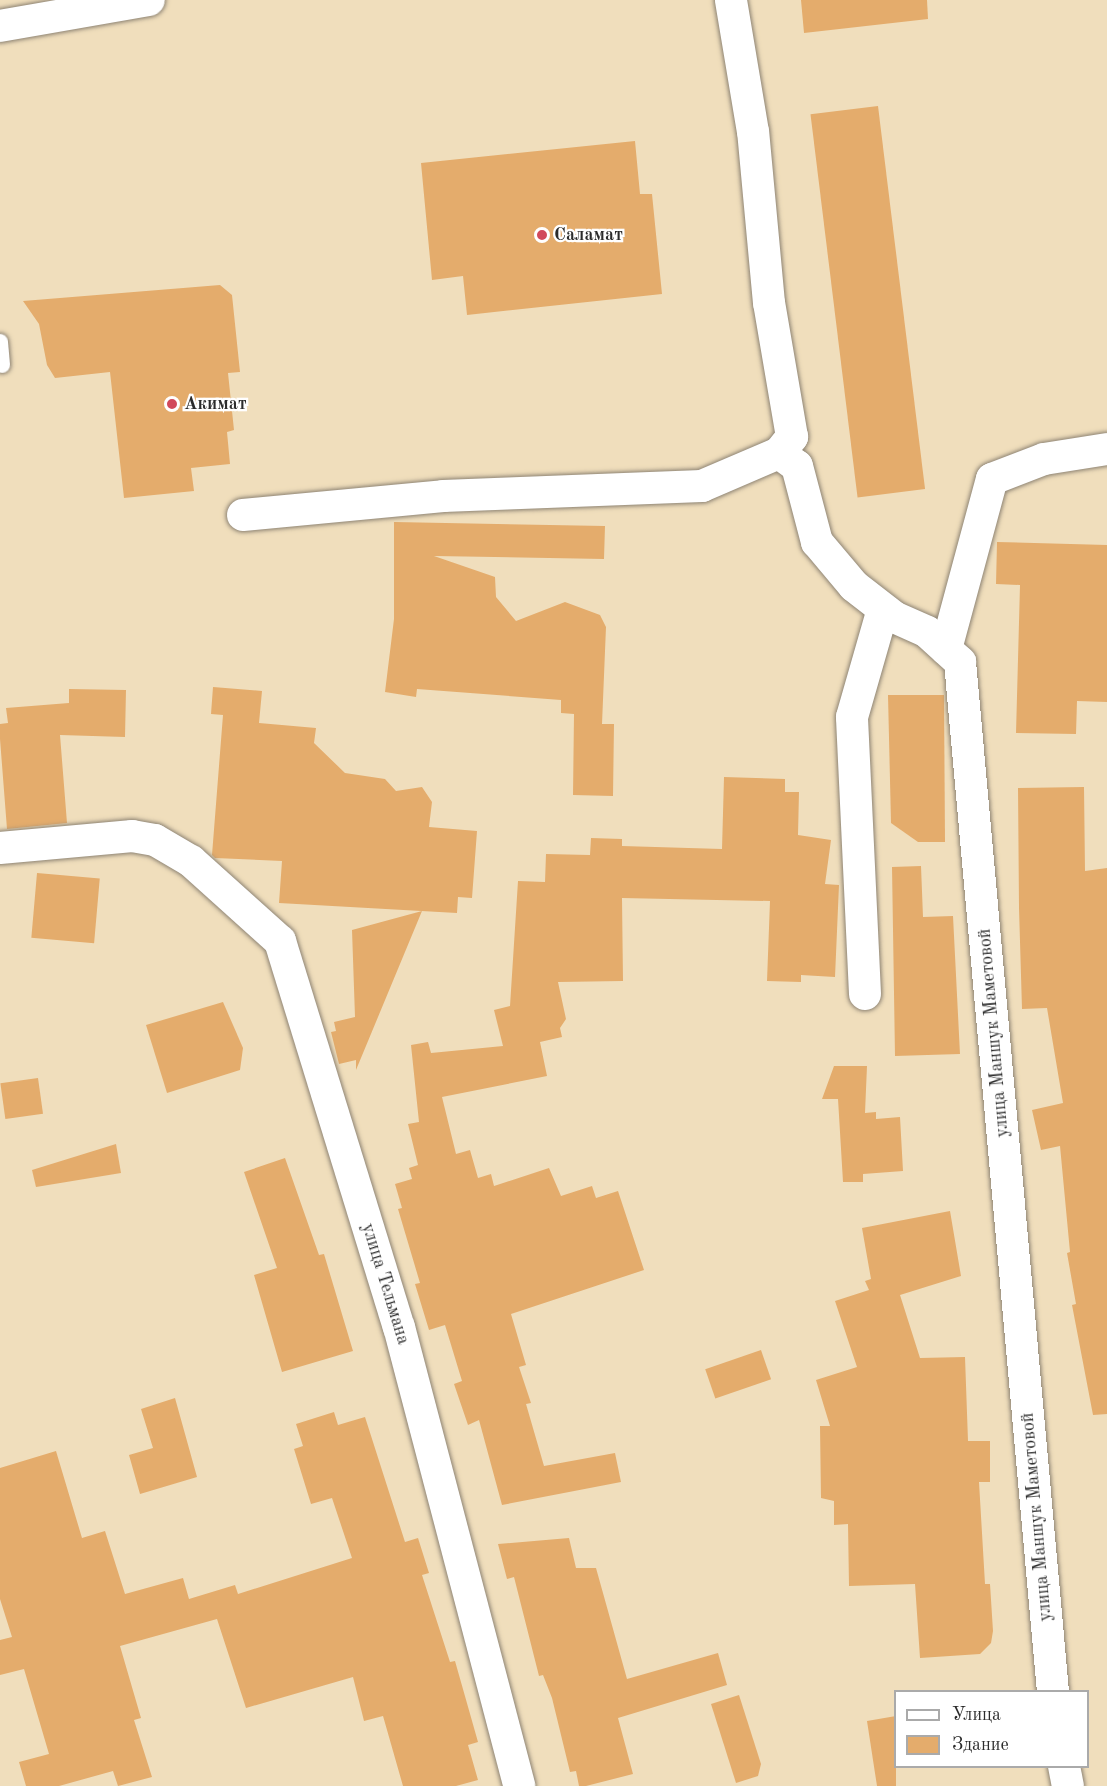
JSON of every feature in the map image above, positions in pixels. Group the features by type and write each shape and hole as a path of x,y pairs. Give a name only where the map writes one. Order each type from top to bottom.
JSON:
{"street":[{"path":"0,26 107,4 149,0"},
{"path":"243,515 443,496 702,486 779,453 792,437 771,314 753,132 731,0"},
{"path":"946,649 992,479 1044,459 1107,449"},
{"name":"улица Маншук Маметовой","path":"779,453 797,466 817,542 854,586 883,609 927,632 960,662 1053,1690"},
{"path":"865,994 852,717 883,609"},
{"name":"улица Тельмана","path":"0,848 132,836 155,840 191,861 280,941 399,1327 519,1786"},
{"path":"1064,1768 1068,1786"}],"lane":[{"path":"0,342 2,365"}],"building":[{"path":"801,0 927,0 928,19 804,33"},
{"path":"878,106 925,489 858,497 811,114"},
{"name":"Саламат","path":"635,141 640,194 652,194 662,294 467,315 463,276 432,280 421,163"},
{"name":"Акимат","path":"220,285 232,295 240,372 228,373 234,430 227,432 230,464 191,468 194,491 124,498 110,372 55,378 47,365 39,324 23,301"},
{"path":"394,522 605,526 604,559 434,556 495,577 496,597 516,621 565,602 600,615 606,627 602,724 614,724 613,796 573,795 574,714 561,713 561,700 417,689 416,697 385,692 394,619"},
{"path":"997,542 1107,545 1107,702 1077,701 1076,734 1016,733 1020,585 996,584"},
{"path":"213,687 262,691 259,723 316,728 314,743 345,773 385,779 396,791 422,787 432,802 429,827 477,831 472,898 458,897 457,913 279,903 282,861 215,858 212,855 223,715 211,714"},
{"path":"69,689 126,690 125,737 60,735 67,823 7,829 0,739 0,724 8,723 6,708 69,703"},
{"path":"888,695 944,695 945,842 918,842 891,823"},
{"path":"724,777 785,779 785,792 799,792 798,835 831,840 825,884 839,885 835,977 801,975 801,982 767,981 770,901 622,898 623,981 558,982 566,1019 560,1028 562,1037 540,1042 547,1076 442,1097 456,1154 470,1150 478,1178 491,1174 494,1186 549,1168 561,1196 592,1186 596,1198 618,1191 644,1270 511,1314 526,1365 519,1367 531,1403 526,1404 544,1466 615,1453 621,1482 502,1505 479,1420 468,1425 454,1384 462,1381 445,1325 429,1330 415,1284 420,1283 398,1209 402,1208 395,1184 412,1179 409,1168 418,1165 408,1124 419,1122 411,1045 428,1042 431,1053 503,1046 494,1010 510,1006 518,881 545,882 546,854 590,855 591,838 622,839 622,846 722,849"},
{"path":"1084,787 1085,871 1107,868 1107,1414 1093,1415 1072,1305 1076,1304 1067,1253 1070,1252 1060,1146 1041,1150 1032,1110 1063,1103 1047,1008 1022,1009 1019,908 1018,788"},
{"path":"921,866 923,917 953,916 960,1054 895,1056 892,867"},
{"path":"37,873 100,878 94,943 31,938"},
{"path":"422,911 356,1070 356,1060 339,1064 331,1032 336,1031 334,1022 355,1017 352,930"},
{"path":"223,1002 243,1048 240,1070 167,1093 146,1025"},
{"path":"834,1066 867,1066 865,1113 876,1112 876,1119 900,1117 903,1171 863,1174 863,1182 843,1182 838,1099 822,1099"},
{"path":"38,1078 43,1114 5,1119 0,1083"},
{"path":"116,1144 121,1173 36,1187 32,1170"},
{"path":"285,1158 319,1255 324,1254 353,1351 282,1372 254,1275 277,1268 244,1172"},
{"path":"950,1211 961,1276 900,1295 920,1358 965,1357 968,1441 990,1441 990,1482 979,1482 985,1584 990,1584 993,1631 991,1643 980,1654 920,1658 915,1584 849,1586 848,1524 834,1525 834,1501 821,1498 820,1426 830,1426 816,1380 857,1367 835,1301 869,1290 865,1281 871,1279 862,1228"},
{"path":"761,1350 771,1379 715,1399 705,1369"},
{"path":"175,1398 197,1477 140,1494 129,1455 153,1448 141,1409"},
{"path":"334,1412 338,1425 365,1417 405,1542 418,1538 429,1573 422,1575 450,1662 455,1661 478,1742 468,1745 478,1780 456,1786 403,1786 383,1716 364,1721 353,1677 246,1708 217,1619 120,1646 141,1718 134,1720 152,1777 118,1786 113,1771 59,1786 26,1786 19,1762 49,1754 24,1669 0,1675 0,1640 12,1637 0,1599 0,1468 56,1451 82,1538 105,1531 125,1594 183,1578 189,1599 235,1585 238,1594 352,1558 332,1498 311,1504 294,1449 303,1446 296,1424"},
{"path":"569,1538 576,1568 596,1568 627,1679 718,1653 727,1685 618,1718 633,1774 586,1786 579,1786 576,1771 570,1772 552,1698 543,1675 539,1676 514,1577 507,1579 498,1544"},
{"path":"739,1695 761,1764 758,1776 736,1783 711,1704"},
{"path":"894,1716 896,1786 877,1786 867,1721"}],"place":[{"name":"Саламат","path":"542,235"},
{"name":"Акимат","path":"172,404"}]}
